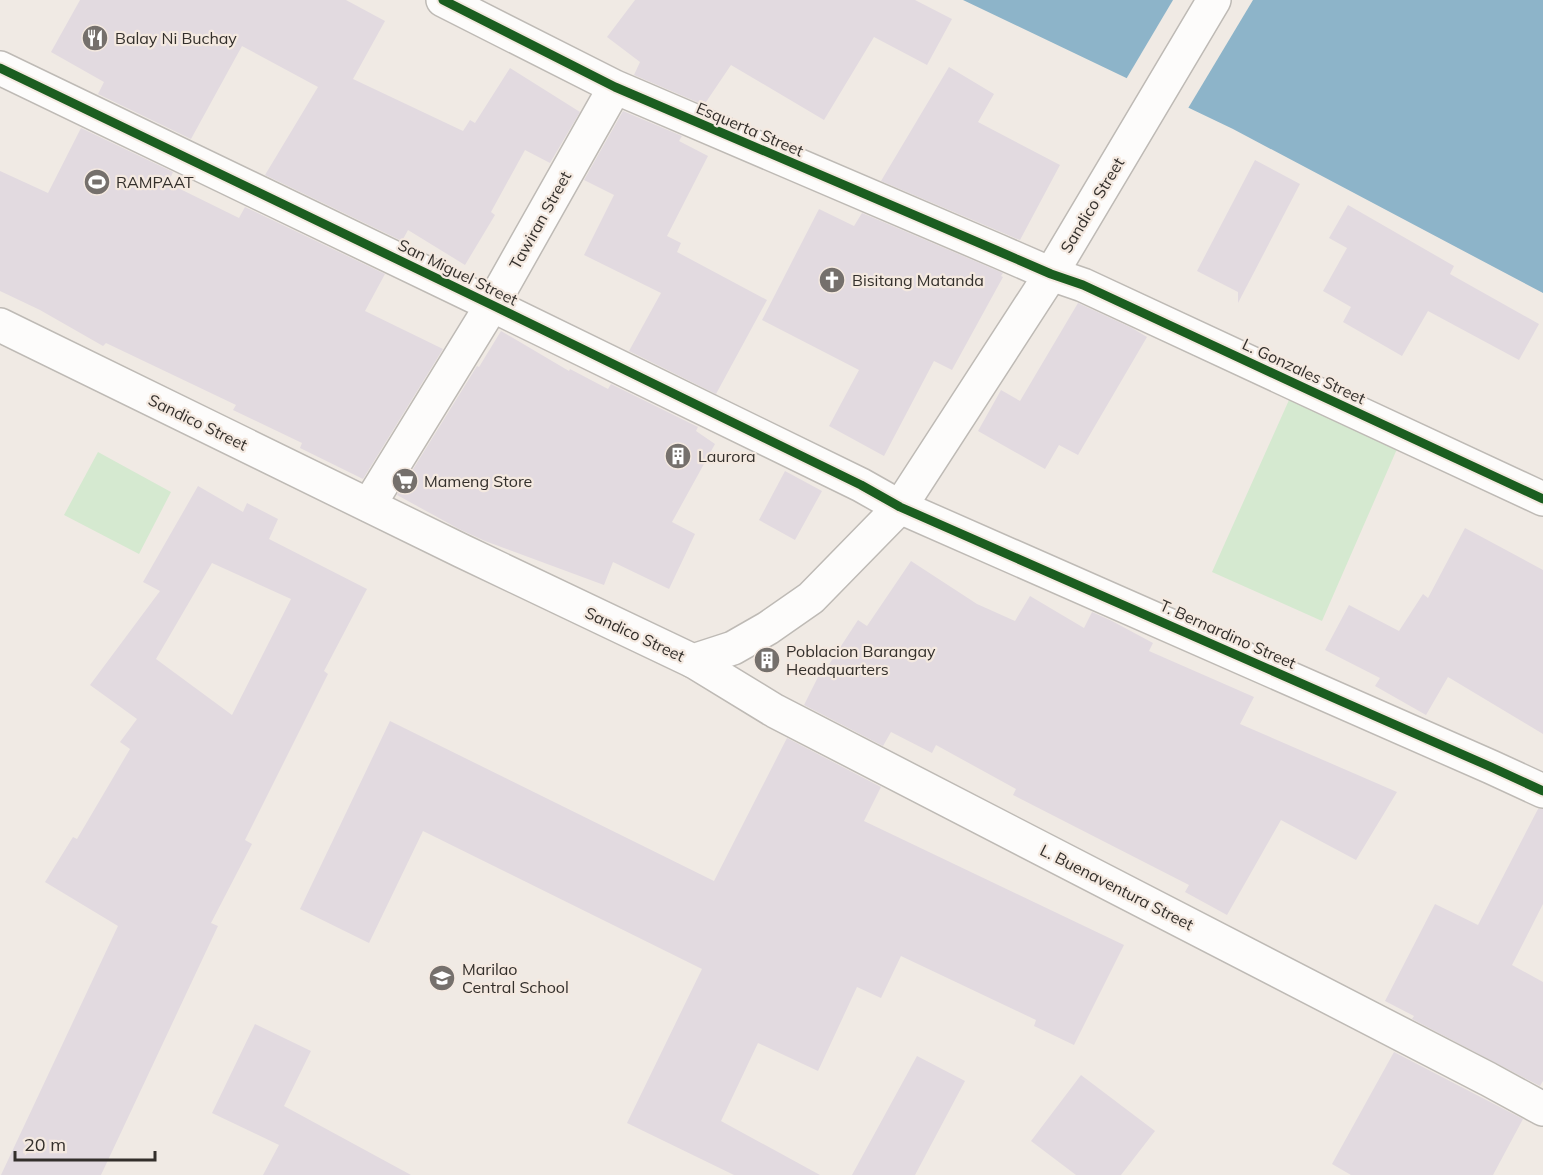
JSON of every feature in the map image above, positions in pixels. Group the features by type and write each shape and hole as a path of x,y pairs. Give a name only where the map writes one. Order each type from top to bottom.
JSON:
{"street":[{"name":"Esquerta Street","path":"443,0 615,87 1051,274"},
{"name":"Sandico Street","path":"0,325 536,587 693,661 733,648 768,628 811,598 900,507 1051,274 1214,0"},
{"name":"San Miguel Street","path":"0,68 492,305 861,485 900,507"},
{"name":"Tawiran Street","path":"369,505 492,305 615,87"},
{"name":"L. Gonzales Street","path":"1051,274 1083,285 1543,499"},
{"name":"T. Bernardino Street","path":"900,507 1543,791"},
{"name":"L. Buenaventura Street","path":"693,661 775,711 1543,1109"}],"green space":[{"path":"1289,400 1397,449 1322,621 1212,572"},
{"path":"98,452 171,492 139,554 64,515"}],"water":[{"path":"963,0 1543,0 1543,293 1233,129"}],"pier":[{"path":"1173,0 1253,0 1187,110 1125,81"}],"building":[{"path":"80,0 346,0 385,21 353,79 463,131 470,120 475,123 510,68 580,112 550,163 525,150 491,212 495,215 465,265 408,230 402,241 265,175 318,87 242,46 191,139 98,94 104,82 51,52"},
{"path":"635,0 915,0 952,19 927,65 874,37 824,120 731,65 704,105 634,75 640,62 607,37"},
{"path":"949,67 994,94 978,122 1060,165 1020,240 881,181"},
{"path":"623,111 682,136 679,141 708,156 667,236 681,243 677,252 767,300 716,394 629,351 661,293 584,255 614,195 584,180"},
{"path":"81,128 173,172 168,183 239,218 245,207 385,274 365,311 443,349 363,479 300,448 302,443 233,410 236,405 106,343 103,346 40,310 0,291 0,171 48,193"},
{"path":"1255,160 1300,184 1238,303 1238,292 1197,271"},
{"path":"1348,205 1454,266 1450,274 1539,324 1519,360 1428,311 1402,356 1343,322 1351,307 1323,291 1347,248 1329,238"},
{"path":"819,209 854,226 862,213 1003,273 1001,276 1003,277 952,370 934,361 884,456 829,426 859,370 762,320"},
{"path":"1078,303 1147,337 1078,455 1059,445 1045,469 978,431 1001,390 1020,401"},
{"path":"501,331 569,371 570,369 608,389 611,384 698,427 696,431 715,444 672,522 695,534 669,589 613,562 604,585 485,541 397,495"},
{"path":"785,471 822,491 795,540 759,520"},
{"path":"198,486 243,512 247,503 278,519 269,539 367,589 324,671 328,674 245,840 252,844 211,923 218,926 101,1175 1,1175 118,926 45,882 73,837 77,839 130,749 120,742 137,719 90,685 160,591 143,582","holes":["212,563 291,599 232,715 156,659"]},
{"path":"1465,528 1543,570 1543,734 1448,677 1426,715 1375,686 1380,678 1325,650 1349,605 1399,631 1423,594 1428,598"},
{"path":"911,561 977,604 1015,621 1030,596 1084,628 1092,612 1112,621 1153,643 1149,651 1254,697 1240,724 1397,792 1356,860 1281,820 1227,915 1185,892 1189,885 1013,795 1016,789 936,745 932,753 891,732 883,746 804,705 823,667 826,669 858,620 867,626"},
{"path":"390,721 714,881 787,738 881,787 864,821 1124,945 1074,1045 1034,1026 1036,1020 901,956 881,998 857,987 818,1071 758,1043 721,1121 820,1175 734,1175 627,1123 702,969 423,831 369,943 300,909"},
{"path":"1538,809 1543,809 1543,904 1512,965 1543,982 1543,1081 1540,1086 1412,1019 1414,1016 1385,1001 1435,904 1478,925"},
{"path":"255,1024 311,1051 284,1106 411,1175 263,1175 279,1145 212,1113"},
{"path":"1394,1052 1523,1119 1493,1175 1351,1175 1332,1164"},
{"path":"917,1056 965,1081 915,1175 852,1175"},
{"path":"1081,1075 1155,1131 1121,1175 1076,1175 1031,1141"}],"cycle path":[{"path":"443,0 615,87 1051,274 1083,285 1543,499"},
{"path":"0,68 492,305 861,485 900,507 1543,791"}],"place":[{"name":"Balay Ni Buchay","path":"95,38"},
{"name":"RAMPAAT","path":"97,182"},
{"name":"Bisitang Matanda","path":"832,280"},
{"name":"Laurora","path":"678,456"},
{"name":"Mameng Store","path":"405,481"},
{"name":"Poblacion Barangay Headquarters","path":"767,660"},
{"name":"Marilao Central School","path":"442,978"}]}
